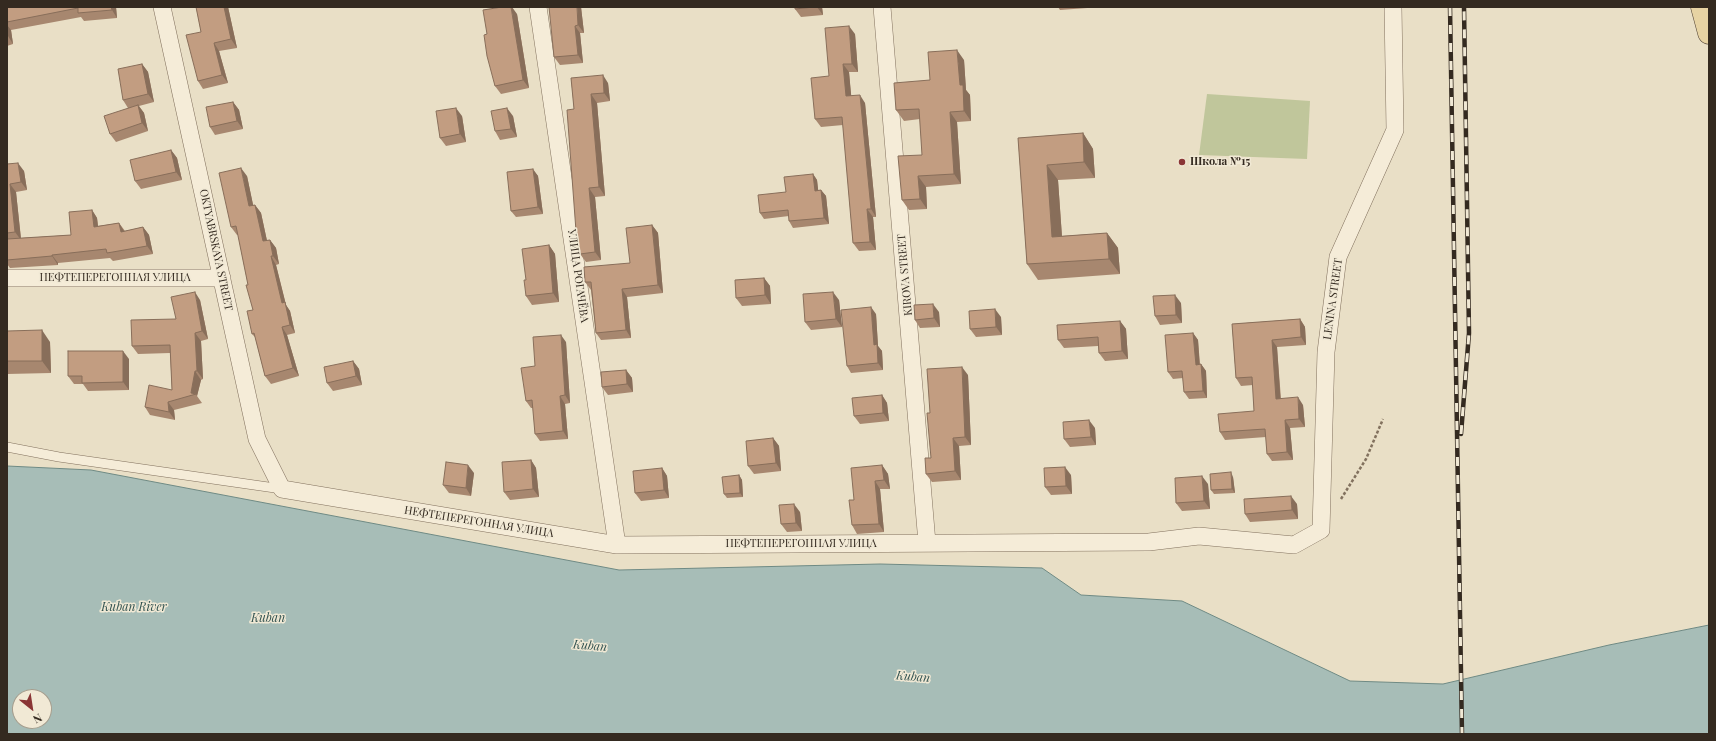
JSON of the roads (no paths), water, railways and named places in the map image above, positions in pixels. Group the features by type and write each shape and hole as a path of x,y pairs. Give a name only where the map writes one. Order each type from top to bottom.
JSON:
{"main road":[{"path":"1702,7 1709,33"}],"street":[{"name":"OKTYABRSKAYA STREET","path":"162,7 257,439 282,489"},
{"name":"УЛИЦА РОГАЧЁВА","path":"538,7 617,545"},
{"name":"KIROVA STREET","path":"882,7 928,543"},
{"name":"LENINA STREET","path":"1321,530 1326,352 1338,257 1395,130 1393,7"},
{"name":"НЕФТЕПЕРЕГОННАЯ УЛИЦА","path":"7,278 222,278"},
{"name":"НЕФТЕПЕРЕГОННАЯ УЛИЦА","path":"282,489 617,545 1149,542 1199,536 1294,545 1321,530"}],"lane":[{"path":"7,447 59,457 282,489"}],"water":[{"name":"Kuban River","path":"7,466 91,470 619,570 880,564 1042,568 1081,595 1182,601 1350,681 1443,684 1609,645 1709,625 1709,734 7,734"}],"railway":[{"path":"1450,7 1462,734"},
{"path":"1461,434 1469,333 1464,7"}],"place":[{"name":"Школа №15","path":"1182,162"}],"water label":[{"name":"Kuban","path":"268,618"},
{"name":"Kuban","path":"590,646"},
{"name":"Kuban","path":"913,677"}]}
